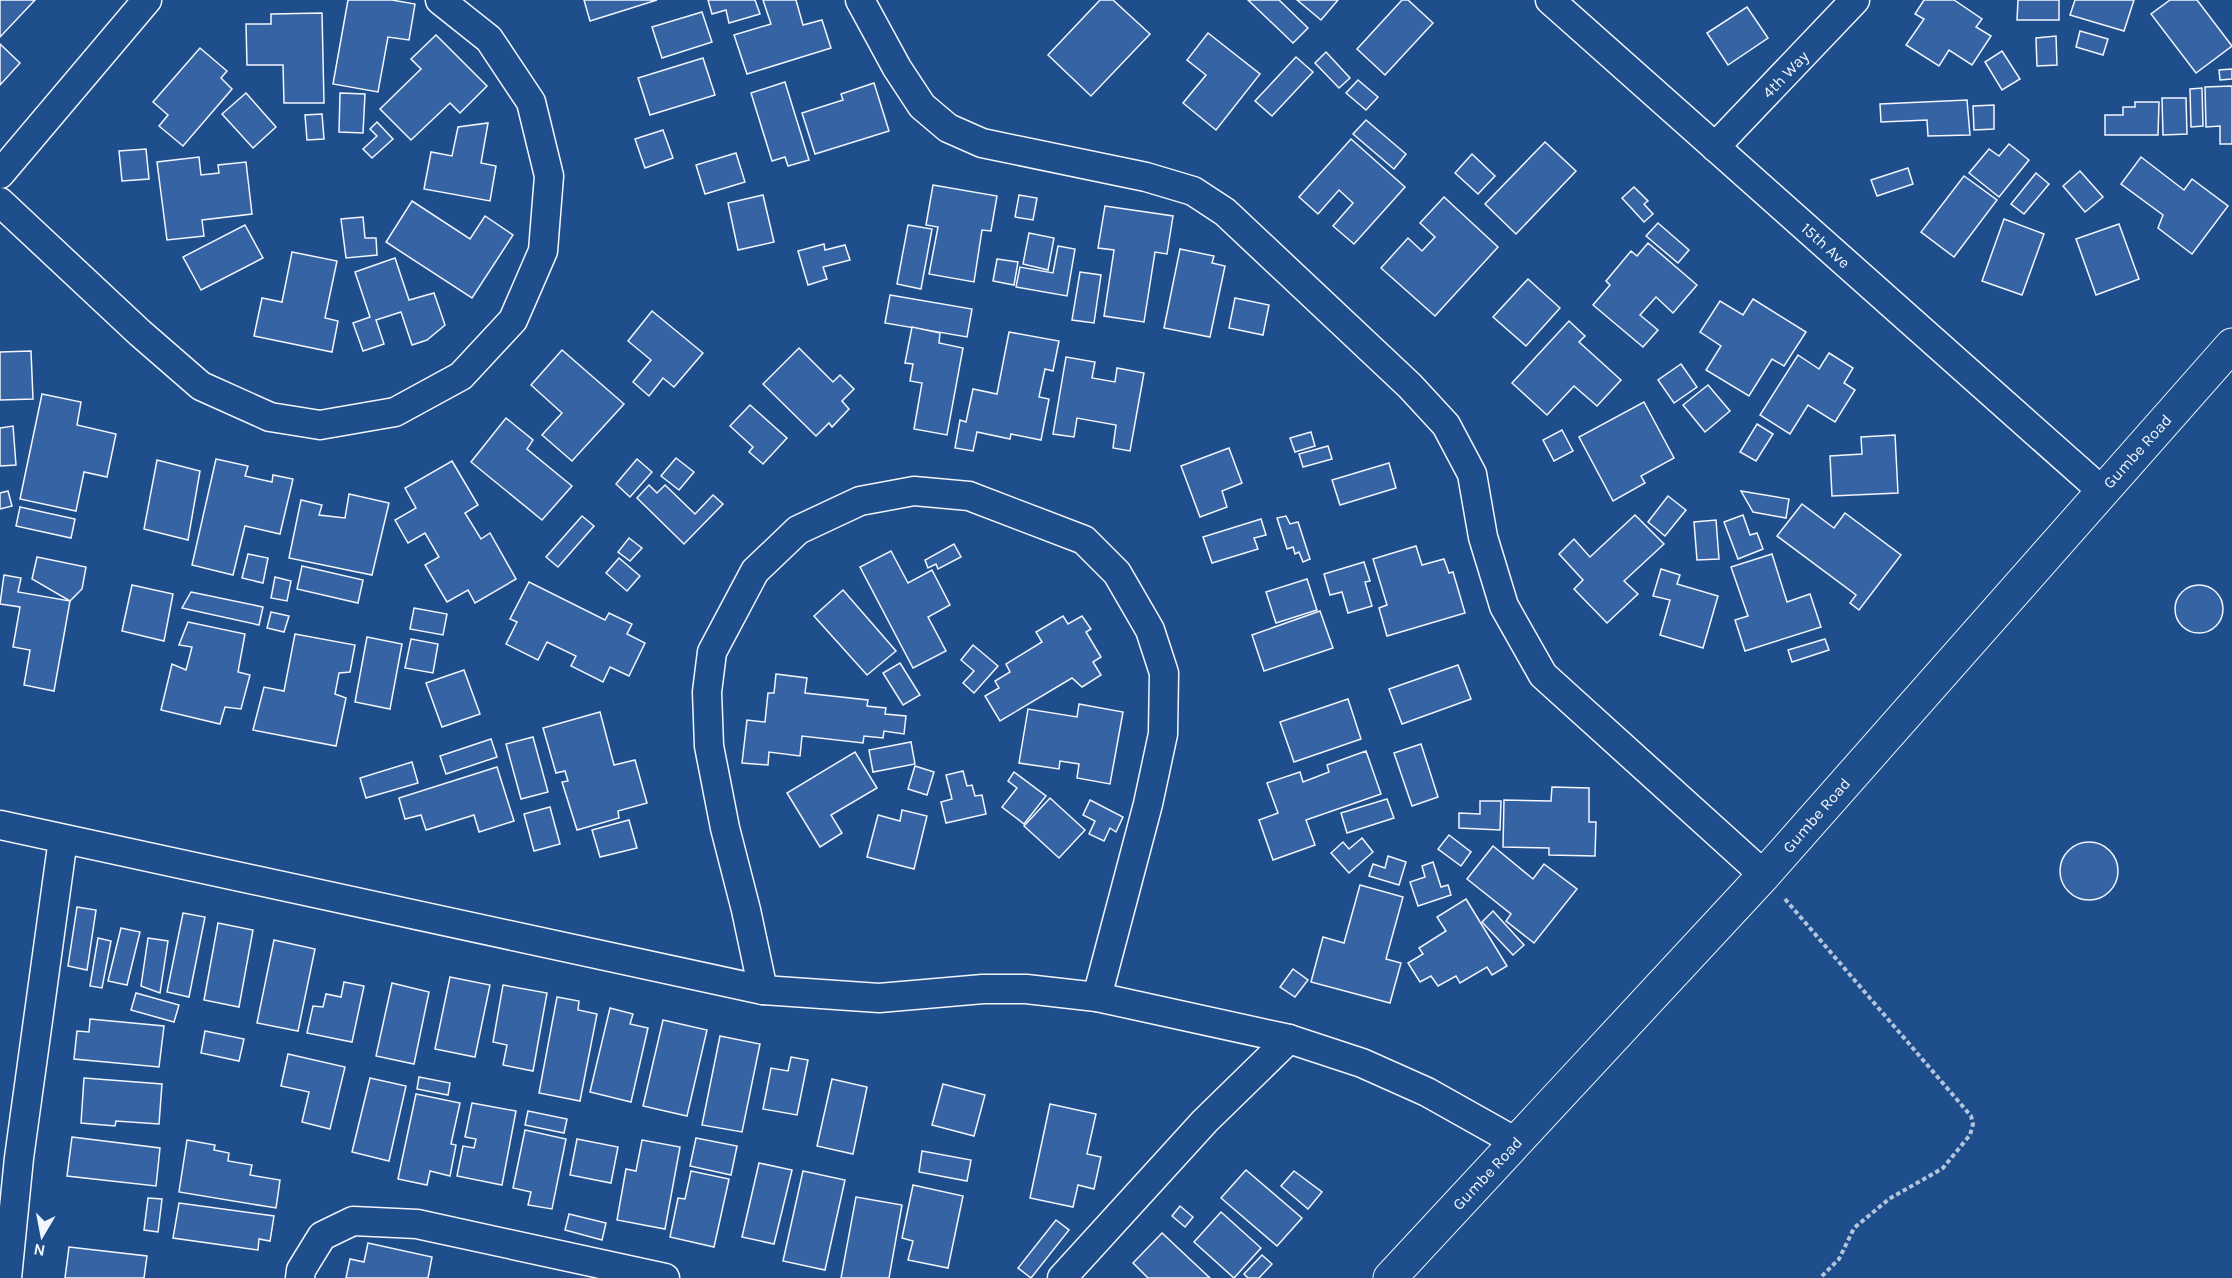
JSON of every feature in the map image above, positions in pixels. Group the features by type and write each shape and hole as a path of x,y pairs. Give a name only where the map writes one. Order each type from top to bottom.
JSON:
{"street":[{"path":"0,174 147,0"},
{"path":"0,202 140,333 201,386 270,417 320,425 395,412 461,376 513,320 543,251 549,176 531,102 489,39 440,0"},
{"path":"860,0 897,68 922,106 948,128 982,143 1146,177 1192,191 1225,212 1410,386 1446,425 1472,474 1483,537 1504,606 1543,675 1764,874"},
{"name":"15th Ave","path":"1550,0 2101,490"},
{"name":"4th Way","path":"1715,147 1855,0"},
{"name":"Gumbe Road","path":"1390,1278 1764,874 2101,490 2232,345"},
{"path":"763,990 746,910 724,828 709,746 707,692 712,652 755,571 798,530 860,501 914,491 969,496 1084,540 1117,573 1150,630 1164,672 1163,734 1148,804 1097,998"},
{"path":"0,825 763,990 879,998 982,988 1026,989 1097,998 1288,1039 1362,1063 1427,1092 1516,1142"},
{"path":"7,1278 9,1157 63,839"},
{"path":"1062,1278 1205,1121 1288,1039"},
{"path":"300,1278 301,1269 322,1236 353,1221 417,1224 664,1278"}],"path":[{"path":"1764,874 1971,1116 1973,1124 1971,1134 1943,1168 1889,1199 1854,1228 1839,1259 1820,1278"}],"building":[{"path":"0,0 35,0 0,37"},
{"path":"348,0 392,0 415,4 409,40 388,37 378,92 333,84"},
{"path":"584,0 657,0 590,21"},
{"path":"708,0 755,0 760,14 729,23 726,10 712,14"},
{"path":"763,0 796,0 803,25 822,20 831,48 747,74 734,35 771,24"},
{"path":"1100,0 1113,0 1150,34 1091,96 1048,55"},
{"path":"1248,0 1279,0 1308,28 1293,43"},
{"path":"1297,0 1338,0 1321,20"},
{"path":"1402,0 1408,0 1433,23 1385,75 1357,49"},
{"path":"1924,0 1954,0 1982,19 1976,27 1991,36 1972,65 1949,50 1939,66 1906,45 1924,19 1915,14"},
{"path":"2018,0 2059,0 2059,20 2017,20"},
{"path":"2075,0 2134,0 2124,31 2070,15"},
{"path":"2170,0 2197,0 2232,46 2196,73 2151,14"},
{"path":"1747,7 1768,38 1728,65 1707,33"},
{"path":"702,12 712,42 662,58 652,27"},
{"path":"322,13 324,103 284,103 283,65 247,65 246,24 271,24 271,14"},
{"path":"2080,31 2108,39 2103,55 2076,47"},
{"path":"1208,33 1260,74 1216,130 1183,103 1206,75 1187,60"},
{"path":"436,35 487,86 460,113 450,103 411,140 380,109 421,69 411,59"},
{"path":"2056,36 2057,65 2037,66 2036,38"},
{"path":"0,44 20,63 0,85"},
{"path":"200,48 227,71 221,78 232,89 183,146 159,126 168,115 153,102"},
{"path":"2002,51 2020,79 2002,90 1985,62"},
{"path":"1326,52 1350,78 1339,88 1315,63"},
{"path":"1296,57 1313,72 1272,116 1255,101"},
{"path":"703,58 715,95 650,115 638,78"},
{"path":"2232,69 2232,79 2220,80 2219,70"},
{"path":"1358,80 1378,97 1366,110 1346,93"},
{"path":"785,82 809,160 788,166 785,157 772,161 751,93"},
{"path":"874,83 889,131 815,154 802,113 843,100 841,94"},
{"path":"2232,86 2232,144 2220,144 2220,126 2206,127 2205,87"},
{"path":"2202,88 2203,126 2191,127 2190,89"},
{"path":"246,93 276,127 253,148 222,114"},
{"path":"340,93 365,94 363,133 339,132"},
{"path":"2162,98 2186,98 2187,134 2163,135"},
{"path":"1967,100 1970,135 1928,136 1927,120 1881,122 1880,104"},
{"path":"2135,102 2159,102 2158,135 2105,135 2105,115 2123,115 2123,107 2135,107"},
{"path":"1994,105 1994,129 1974,130 1973,106"},
{"path":"322,114 324,139 307,140 305,115"},
{"path":"1366,120 1406,154 1394,169 1353,134"},
{"path":"377,122 393,139 372,158 363,149 377,136 370,129"},
{"path":"488,123 481,163 496,166 490,201 424,189 431,152 452,156 458,127"},
{"path":"663,130 673,158 645,168 635,139"},
{"path":"1351,139 1405,187 1354,244 1333,226 1353,203 1339,190 1318,214 1299,197"},
{"path":"1545,142 1576,171 1516,234 1485,204"},
{"path":"2009,144 2029,160 1999,197 1969,173 1989,149 1999,156"},
{"path":"146,149 149,179 122,181 119,151"},
{"path":"736,153 745,182 705,194 696,165"},
{"path":"1472,154 1495,176 1478,194 1455,173"},
{"path":"199,157 201,175 219,173 218,165 246,162 252,214 202,220 204,236 167,240 157,162"},
{"path":"2141,157 2184,190 2192,179 2228,206 2192,254 2158,228 2163,215 2121,184"},
{"path":"1908,168 1913,184 1877,196 1871,180"},
{"path":"2080,171 2103,197 2085,212 2063,186"},
{"path":"2036,173 2049,184 2024,214 2011,204"},
{"path":"1964,176 1997,200 1954,257 1921,232"},
{"path":"933,185 997,196 991,231 982,230 974,282 929,274 938,227 926,225"},
{"path":"1634,187 1648,201 1644,204 1653,214 1644,222 1622,198"},
{"path":"763,195 774,242 738,250 728,203"},
{"path":"1019,195 1037,198 1033,220 1015,217"},
{"path":"1444,197 1498,247 1435,316 1381,268 1408,238 1422,251 1435,237 1420,223"},
{"path":"412,201 470,239 485,216 513,235 472,298 386,242"},
{"path":"1105,206 1173,216 1167,254 1155,252 1144,322 1104,316 1114,250 1098,248"},
{"path":"363,217 365,238 376,238 377,255 346,258 341,219"},
{"path":"2004,219 2044,234 2022,295 1982,281"},
{"path":"1658,223 1689,250 1678,263 1646,236"},
{"path":"2119,224 2139,279 2096,295 2076,239"},
{"path":"245,225 263,258 201,290 183,257"},
{"path":"908,225 932,229 921,289 897,284"},
{"path":"1029,233 1054,238 1048,270 1023,264"},
{"path":"1648,243 1697,285 1673,313 1656,297 1640,315 1658,330 1643,347 1593,305 1610,285 1606,281 1631,251 1637,256"},
{"path":"824,244 825,250 845,245 850,260 823,267 827,279 808,285 798,251"},
{"path":"1058,246 1075,249 1067,296 1016,287 1020,267 1053,273"},
{"path":"1180,249 1214,256 1212,263 1225,266 1210,337 1164,328"},
{"path":"292,252 337,261 325,318 338,321 332,352 254,336 262,298 282,302"},
{"path":"395,258 409,300 434,293 445,325 427,340 412,345 401,312 376,320 384,344 363,351 353,323 370,317 355,272"},
{"path":"997,259 1018,262 1014,285 993,281"},
{"path":"1080,272 1101,275 1094,323 1072,320"},
{"path":"1528,279 1560,308 1526,346 1493,317"},
{"path":"890,295 972,309 967,337 885,323"},
{"path":"1235,298 1269,305 1263,335 1229,328"},
{"path":"1753,299 1806,332 1784,366 1772,359 1749,396 1706,370 1721,346 1700,332 1720,301 1743,315"},
{"path":"652,311 703,353 674,387 663,378 649,396 633,382 651,360 628,341"},
{"path":"1569,321 1585,336 1579,342 1621,380 1597,406 1574,386 1547,415 1512,383"},
{"path":"912,327 940,333 939,343 963,348 947,435 914,429 922,383 910,381 913,364 905,363"},
{"path":"1009,332 1059,341 1053,371 1045,369 1039,397 1049,399 1041,440 1011,434 1010,439 977,432 973,451 955,448 960,420 966,422 973,389 997,394"},
{"path":"799,348 833,382 840,375 854,389 842,401 849,409 832,427 829,423 816,436 763,384"},
{"path":"562,350 624,404 572,461 542,435 562,413 531,385"},
{"path":"31,351 33,399 0,400 0,352"},
{"path":"1829,353 1853,368 1844,383 1855,390 1835,422 1808,405 1790,434 1760,415 1798,355 1819,369"},
{"path":"1066,357 1095,362 1092,378 1115,382 1117,368 1144,373 1130,451 1113,448 1116,425 1077,418 1074,437 1053,434"},
{"path":"1681,364 1697,387 1674,403 1658,380"},
{"path":"1708,385 1730,411 1705,432 1683,405"},
{"path":"42,394 81,402 77,425 116,434 107,477 84,472 76,511 20,499"},
{"path":"1644,402 1674,458 1641,476 1645,483 1613,501 1579,437"},
{"path":"750,405 787,438 763,464 749,452 753,447 730,426"},
{"path":"506,418 533,440 527,449 572,486 542,520 471,462"},
{"path":"1757,424 1773,434 1756,461 1740,452"},
{"path":"13,426 16,465 0,466 0,428"},
{"path":"1562,430 1573,451 1554,461 1543,440"},
{"path":"1311,432 1315,446 1295,452 1290,438"},
{"path":"1895,435 1898,493 1832,496 1830,456 1862,454 1861,437"},
{"path":"1328,446 1332,459 1303,467 1299,454"},
{"path":"1229,448 1242,483 1222,491 1227,507 1200,517 1181,466"},
{"path":"676,458 694,472 679,490 661,476"},
{"path":"216,459 248,466 245,476 272,482 273,475 293,479 280,534 245,526 233,575 192,565"},
{"path":"637,459 652,472 630,497 616,484"},
{"path":"157,460 200,471 188,540 144,529"},
{"path":"452,461 478,505 465,513 481,539 490,533 516,579 475,603 468,590 447,602 425,565 439,557 425,533 408,543 395,520 416,508 405,488"},
{"path":"1389,463 1396,488 1340,505 1332,480"},
{"path":"649,485 657,493 665,485 695,514 713,495 723,504 684,544 637,498"},
{"path":"8,491 12,506 0,509 0,493"},
{"path":"1741,491 1789,499 1786,518 1753,512"},
{"path":"349,494 389,503 372,575 289,558 301,500 322,505 319,515 345,518"},
{"path":"1668,496 1686,510 1665,536 1648,522"},
{"path":"1802,504 1834,528 1845,513 1901,555 1859,610 1850,603 1856,595 1777,536"},
{"path":"20,507 75,519 71,538 16,526"},
{"path":"1635,515 1664,544 1624,581 1638,594 1607,623 1574,589 1583,580 1559,554 1574,539 1590,557"},
{"path":"1743,515 1750,535 1757,533 1763,549 1738,559 1724,522"},
{"path":"582,516 594,526 558,567 546,557"},
{"path":"1286,516 1290,524 1298,522 1310,559 1303,562 1299,552 1295,554 1293,547 1287,549 1277,518"},
{"path":"1261,519 1266,535 1254,538 1258,549 1212,563 1203,537"},
{"path":"1716,520 1719,559 1697,560 1694,522"},
{"path":"629,538 642,548 630,561 618,552"},
{"path":"954,544 961,557 938,569 936,564 928,568 925,560"},
{"path":"1416,546 1422,565 1444,559 1449,573 1453,572 1465,613 1387,636 1379,608 1387,605 1373,559"},
{"path":"891,551 908,583 932,570 950,605 928,617 946,651 913,668 860,567"},
{"path":"248,554 268,558 263,583 242,578"},
{"path":"1772,554 1787,602 1810,594 1821,627 1745,651 1735,620 1748,616 1731,567"},
{"path":"37,557 86,567 82,589 70,601 32,579"},
{"path":"619,558 640,576 627,591 606,573"},
{"path":"1364,562 1370,581 1365,582 1372,606 1348,613 1342,592 1330,595 1324,574"},
{"path":"302,566 363,580 358,603 297,589"},
{"path":"1661,569 1680,575 1677,584 1718,596 1703,648 1660,635 1670,600 1653,596"},
{"path":"4,575 21,578 18,592 70,601 54,691 24,685 30,650 13,647 20,607 0,604"},
{"path":"275,577 291,581 287,601 271,598"},
{"path":"1307,579 1317,610 1276,623 1266,592"},
{"path":"529,582 605,620 609,613 632,624 627,634 645,643 629,676 610,667 603,682 571,666 576,656 547,642 538,660 506,644 517,622 510,619"},
{"path":"132,585 173,594 164,641 122,631"},
{"path":"2194,585 2204,585 2216,592 2223,604 2223,614 2216,626 2204,633 2194,633 2179,622 2175,614 2175,604 2186,589"},
{"path":"843,590 896,651 867,675 814,616"},
{"path":"191,592 263,607 259,625 182,608"},
{"path":"414,608 447,614 443,635 410,629"},
{"path":"1320,611 1333,648 1264,671 1252,635"},
{"path":"271,612 289,616 284,632 267,628"},
{"path":"1063,616 1068,624 1082,616 1091,629 1086,632 1101,657 1093,662 1101,675 1082,687 1072,678 1000,721 985,696 999,688 995,681 1010,672 1006,664 1042,642 1036,632"},
{"path":"188,622 245,634 238,672 250,675 241,709 225,707 220,724 161,710 172,664 186,670 192,647 179,645"},
{"path":"295,634 355,645 350,672 339,673 335,694 346,698 336,746 253,730 264,687 284,691"},
{"path":"367,637 402,644 390,709 355,702"},
{"path":"411,639 438,644 433,673 405,668"},
{"path":"1825,639 1829,650 1792,662 1788,650"},
{"path":"973,645 998,666 974,693 963,683 974,671 961,660"},
{"path":"900,663 920,695 903,705 883,673"},
{"path":"1458,665 1471,699 1402,724 1389,689"},
{"path":"464,670 480,714 442,727 426,683"},
{"path":"776,674 807,678 805,693 868,700 867,706 886,708 885,714 906,716 904,734 884,731 883,738 864,736 863,743 802,736 800,756 769,752 768,765 742,763 747,720 765,722 768,693 774,693"},
{"path":"1348,699 1361,739 1294,762 1280,722"},
{"path":"1079,704 1123,712 1110,784 1077,778 1079,764 1060,761 1059,769 1019,763 1028,709 1077,717"},
{"path":"600,712 614,765 635,760 647,803 618,811 619,818 577,830 562,782 568,781 565,771 556,773 543,728"},
{"path":"533,737 548,792 521,799 506,744"},
{"path":"491,739 497,757 446,774 440,756"},
{"path":"911,742 915,764 873,772 869,750"},
{"path":"1421,744 1438,797 1412,806 1394,753"},
{"path":"1366,751 1381,794 1306,820 1315,845 1273,860 1259,820 1278,813 1267,783 1300,772 1303,782 1329,772 1327,765"},
{"path":"855,752 877,788 831,815 842,833 820,847 787,793"},
{"path":"412,762 418,783 366,798 360,778"},
{"path":"915,766 934,772 927,795 908,789"},
{"path":"497,767 514,821 479,832 474,815 426,830 421,815 405,819 399,798"},
{"path":"963,771 967,786 972,785 975,796 982,795 986,814 946,823 941,802 952,799 946,775"},
{"path":"1014,772 1046,796 1024,824 1002,807 1017,788 1008,781"},
{"path":"1552,787 1589,788 1589,822 1596,822 1595,856 1549,855 1549,848 1503,847 1504,800 1551,801"},
{"path":"1050,798 1085,830 1059,858 1024,826"},
{"path":"1387,799 1394,818 1347,833 1341,813"},
{"path":"1090,800 1123,817 1116,832 1110,828 1104,841 1089,834 1095,821 1083,815"},
{"path":"1480,801 1501,801 1500,830 1459,828 1459,813 1480,814"},
{"path":"550,807 560,844 534,851 524,814"},
{"path":"902,810 927,816 914,869 867,857 878,815 900,821"},
{"path":"629,820 637,848 600,857 592,830"},
{"path":"1449,835 1471,852 1461,866 1438,849"},
{"path":"1362,838 1373,852 1349,873 1331,853 1343,842 1349,849"},
{"path":"2083,842 2095,842 2110,850 2118,865 2118,877 2110,892 2095,900 2083,900 2068,892 2060,877 2060,865 2068,850"},
{"path":"1493,846 1533,879 1544,864 1577,889 1534,943 1506,921 1511,914 1467,879"},
{"path":"1388,856 1406,862 1399,885 1369,876 1373,864 1385,868"},
{"path":"1433,862 1441,887 1448,885 1451,895 1418,906 1410,882 1425,877 1422,866"},
{"path":"1360,885 1403,897 1386,959 1401,963 1390,1003 1311,982 1323,937 1344,943"},
{"path":"1466,899 1507,966 1492,975 1487,967 1460,983 1456,976 1438,986 1431,976 1420,982 1408,963 1423,954 1419,948 1446,931 1437,917"},
{"path":"77,907 96,910 87,970 68,966"},
{"path":"1493,911 1524,945 1513,955 1482,922"},
{"path":"183,913 205,917 189,997 167,992"},
{"path":"218,923 253,930 239,1007 204,1000"},
{"path":"121,928 140,932 127,985 108,981"},
{"path":"98,938 111,941 102,988 90,986"},
{"path":"148,938 168,941 160,993 141,986"},
{"path":"274,940 315,949 298,1031 257,1023"},
{"path":"1293,969 1308,980 1295,997 1280,987"},
{"path":"450,977 490,985 475,1057 435,1049"},
{"path":"344,982 364,986 352,1042 307,1033 313,1006 323,1007 326,994 341,997"},
{"path":"392,983 429,992 414,1064 376,1056"},
{"path":"503,985 547,993 533,1071 503,1065 507,1045 493,1042"},
{"path":"136,993 179,1005 174,1022 131,1010"},
{"path":"557,997 579,1001 578,1010 597,1014 580,1101 539,1093"},
{"path":"610,1008 633,1014 630,1024 648,1028 631,1102 590,1092"},
{"path":"90,1019 164,1026 159,1067 74,1059 77,1031 89,1032"},
{"path":"663,1020 707,1030 687,1116 643,1106"},
{"path":"205,1031 244,1039 239,1061 201,1053"},
{"path":"720,1036 760,1044 742,1132 702,1125"},
{"path":"288,1054 345,1067 330,1129 302,1122 309,1092 281,1086"},
{"path":"791,1057 808,1060 797,1115 763,1109 771,1068 788,1071"},
{"path":"419,1077 450,1083 448,1095 417,1089"},
{"path":"84,1078 162,1084 159,1124 116,1121 115,1126 81,1123"},
{"path":"370,1078 406,1086 389,1161 352,1152"},
{"path":"832,1079 867,1087 853,1154 817,1146"},
{"path":"943,1084 985,1095 974,1136 932,1125"},
{"path":"416,1094 460,1103 451,1144 456,1145 450,1176 430,1171 427,1185 398,1179"},
{"path":"472,1103 516,1111 502,1185 457,1176 463,1146 474,1148 476,1139 465,1137"},
{"path":"1050,1104 1096,1114 1087,1154 1101,1157 1094,1189 1078,1185 1073,1207 1030,1198"},
{"path":"528,1111 567,1119 564,1133 525,1125"},
{"path":"525,1130 566,1139 552,1209 528,1205 531,1192 513,1188"},
{"path":"72,1137 160,1148 156,1186 67,1176"},
{"path":"696,1138 737,1146 731,1175 690,1166"},
{"path":"577,1139 618,1147 611,1183 570,1175"},
{"path":"187,1140 215,1145 214,1150 229,1153 228,1161 252,1165 250,1175 280,1180 276,1208 179,1192"},
{"path":"642,1140 680,1147 665,1229 617,1220 626,1169 636,1171"},
{"path":"922,1151 971,1160 967,1181 919,1172"},
{"path":"759,1163 792,1170 774,1244 742,1237"},
{"path":"1246,1170 1302,1218 1277,1246 1221,1198"},
{"path":"691,1171 729,1179 714,1247 670,1237 678,1198 685,1199"},
{"path":"803,1171 845,1180 825,1270 783,1261"},
{"path":"1294,1171 1322,1192 1308,1209 1281,1186"},
{"path":"913,1185 963,1196 948,1268 908,1260 913,1241 902,1238"},
{"path":"856,1197 902,1205 889,1278 841,1278"},
{"path":"148,1198 162,1199 158,1232 144,1230"},
{"path":"179,1203 274,1216 270,1241 259,1239 258,1250 173,1238"},
{"path":"1180,1206 1193,1217 1185,1227 1172,1216"},
{"path":"1221,1212 1261,1248 1234,1278 1194,1242"},
{"path":"569,1214 606,1223 602,1240 565,1230"},
{"path":"1056,1220 1069,1230 1031,1278 1018,1268"},
{"path":"1162,1233 1210,1278 1148,1278 1133,1263"},
{"path":"368,1243 432,1257 428,1278 346,1278 350,1259 364,1262"},
{"path":"69,1247 147,1256 144,1278 65,1278"},
{"path":"1262,1255 1272,1264 1259,1278 1248,1278 1244,1274"}]}
